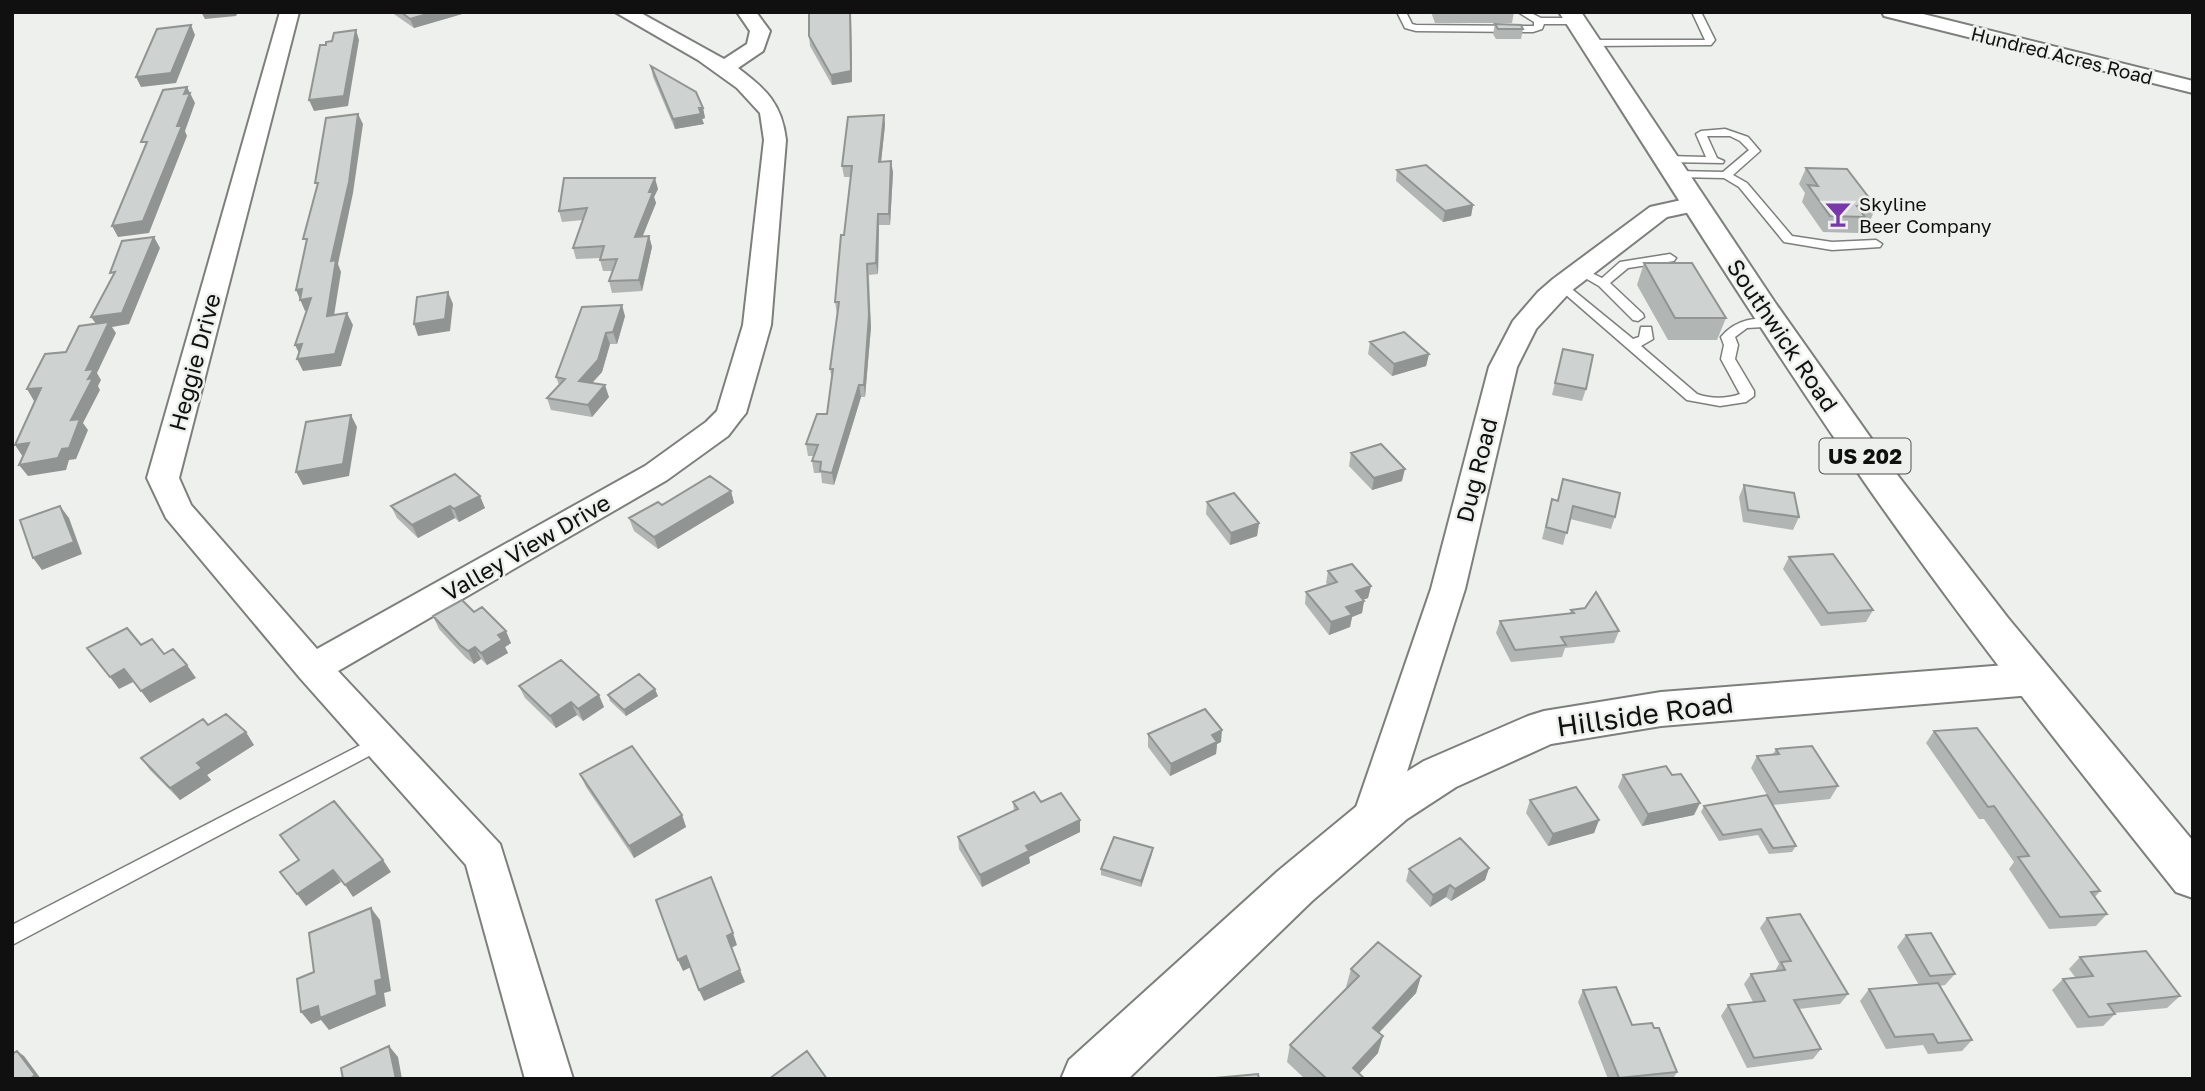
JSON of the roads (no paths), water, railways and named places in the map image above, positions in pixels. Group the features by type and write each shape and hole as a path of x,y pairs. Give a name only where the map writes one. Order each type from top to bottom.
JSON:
{"main road":[{"name":"Southwick Road","path":"1569,24 1671,166 1879,476 2032,679 2193,877"},
{"name":"Hillside Road","path":"1088,1079 1295,886 1391,804 1440,774 1544,728 1661,709 2032,679"}],"street":[{"name":"Heggie Drive","path":"290,12 163,478 177,510 313,668"},
{"name":"Valley View Drive","path":"313,668 656,473 718,429 731,414 757,325 775,140 771,114 747,84 724,68 624,12"},
{"path":"724,68 756,47 760,31 746,12"},
{"name":"Hundred Acres Road","path":"1891,12 2193,87"},
{"name":"Dug Road","path":"1371,822 1448,589 1503,367 1523,327 1547,299 1581,280 1659,212 1695,204"},
{"path":"313,668 485,857 549,1079"}],"lane":[{"path":"1401,12 1408,26 1416,28 1533,29 1569,24"},
{"path":"1522,12 1569,24 1708,43 1710,40 1696,12"},
{"path":"1712,159 1701,134 1731,132 1747,139 1755,151 1726,175"},
{"path":"1671,166 1712,159 1739,166"},
{"path":"1671,166 1726,175 1743,185 1788,239 1804,244 1832,246 1876,244"},
{"path":"1581,280 1624,265 1670,258"},
{"path":"1581,280 1638,317"},
{"path":"1581,280 1631,345 1695,399 1710,402 1741,399 1747,394 1728,359 1731,348 1730,333 1745,324 1774,323"},
{"path":"1631,345 1646,339 1646,330"},
{"path":"12,936 380,742"}],"place":[{"name":"Skyline Beer Company","path":"1838,214"}]}
